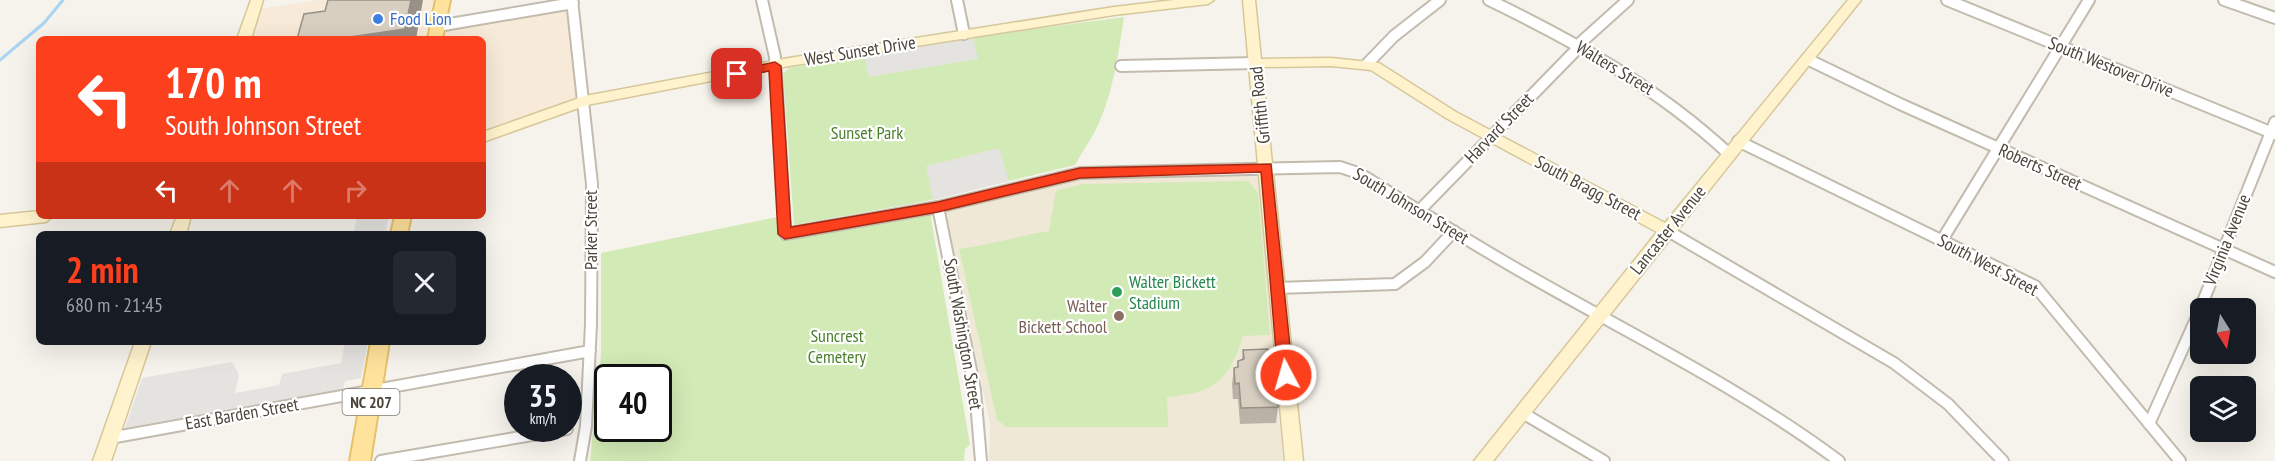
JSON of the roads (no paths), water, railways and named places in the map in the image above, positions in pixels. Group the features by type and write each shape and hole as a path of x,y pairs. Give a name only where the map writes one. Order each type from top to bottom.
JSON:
{"main road":[{"path":"437,32 443,0"},
{"name":"NC 207","path":"360,461 380,345"}],"street":[{"path":"245,36 257,0"},
{"path":"762,0 775,66"},
{"path":"957,0 964,34"},
{"name":"West Sunset Drive","path":"486,136 585,101 964,34 1208,0"},
{"name":"Griffith Road","path":"1250,0 1294,461"},
{"path":"1367,64 1394,36 1440,0"},
{"name":"Walters Street","path":"1489,0 1579,45 1675,105 1734,148"},
{"name":"Harvard Street","path":"1419,211 1579,45 1628,0"},
{"name":"Lancaster Avenue","path":"1482,461 1855,0"},
{"name":"South Westover Drive","path":"1947,0 2060,47 2274,129"},
{"path":"1942,240 2089,0"},
{"path":"2224,0 2275,18"},
{"path":"437,32 572,2"},
{"name":"Parker Street","path":"572,2 585,101 592,184 590,351 586,426 580,461"},
{"name":"Roberts Street","path":"1807,59 2275,272"},
{"name":"South Bragg Street","path":"1121,66 1202,62 1367,64 1490,136 1668,231 1894,363 1948,404 2003,461"},
{"name":"South Johnson Street","path":"775,66 785,234 938,207 1080,173 1340,166 1362,173 1419,211 1808,438 1839,461"},
{"name":"Virginia Avenue","path":"2149,424 2196,319 2222,248 2274,129"},
{"name":"South West Street","path":"1734,148 1942,240 2035,286 2180,461"},
{"name":"South Washington Street","path":"938,207 975,390 981,461"},
{"path":"0,221 36,217"},
{"path":"1277,288 1395,284 1417,269 1454,231"},
{"path":"102,461 142,345"},
{"name":"East Barden Street","path":"110,438 590,351"},
{"path":"1521,412 1604,461"},
{"path":"582,427 586,426"},
{"path":"381,461 504,440"}],"waterway":[{"path":"0,60 44,23 63,0"}],"place":[{"name":"Food Lion","path":"378,19"},
{"name":"Walter Bickett Stadium","path":"1117,292"},
{"name":"Walter Bickett School","path":"1119,316"}],"park label":[{"name":"Sunset Park","path":"867,133"},
{"name":"Suncrest Cemetery","path":"837,346"}]}
